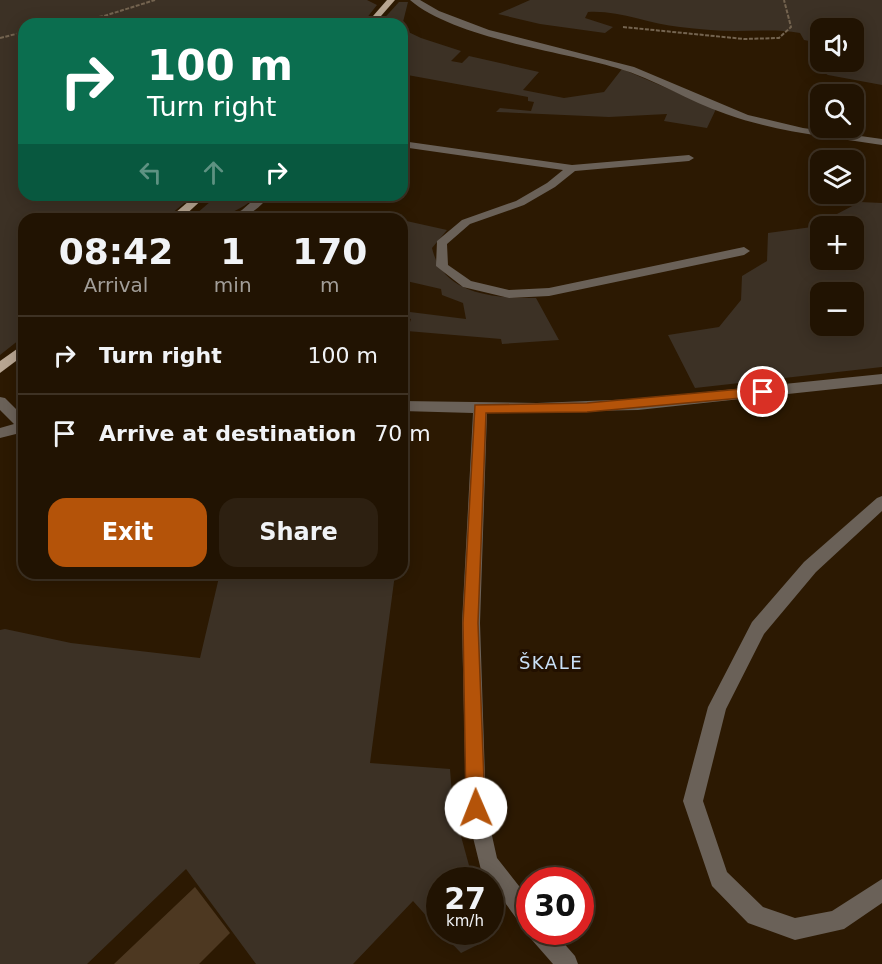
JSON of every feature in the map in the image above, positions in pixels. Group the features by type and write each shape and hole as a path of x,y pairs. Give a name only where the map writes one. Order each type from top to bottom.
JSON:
{"main road":[{"path":"375,18 391,0"},
{"path":"181,213 195,201"},
{"path":"0,368 18,353"}],"street":[{"path":"414,0 426,8 482,30 653,76 724,111 759,122 882,142"},
{"path":"408,145 572,168 689,158"},
{"path":"572,168 551,185 520,203 466,222 441,243 442,266 467,284 509,294 549,292 744,251"},
{"path":"244,213 258,201"},
{"path":"408,406 587,408 880,382"},
{"path":"0,402 18,420"},
{"path":"480,408 471,623 476,808 488,864 516,900"},
{"path":"0,433 18,428"},
{"path":"882,502 810,567 758,628 717,707 693,801 719,879 756,915 795,929 836,921 882,890"},
{"path":"551,945 567,964"}],"path":[{"path":"93,18 155,0"},
{"path":"623,27 744,39 779,38 791,27 784,0"},
{"path":"0,38 18,34"}],"shaded area":[{"path":"0,0 367,0 377,5 367,18 18,18 18,201 187,201 172,213 18,213 18,341 0,355"},
{"path":"530,0 882,0 882,85 823,72 864,72 864,18 810,18 810,41 804,40 800,33 694,28 600,12 588,12 585,18 613,27 605,33 540,24 498,14"},
{"path":"399,2 408,2 404,18 384,18"},
{"path":"408,32 461,51 451,61 462,63 469,56 539,72 523,90 564,98 604,92 622,69 716,109 707,128 664,121 667,114 609,117 496,112 500,108 531,111 534,102 528,101 528,97 408,75"},
{"path":"211,201 250,201 230,213 197,213"},
{"path":"882,203 882,367 695,388 668,335 719,327 741,300 742,276 767,261 768,233 810,227 810,270 864,270 864,216 833,216 856,204"},
{"path":"408,221 447,230 432,248 438,264 447,276 459,285 488,295 536,298 559,340 502,344 501,339 408,331 411,319 408,318 408,312 466,319 463,303 442,295 441,289 408,281"},
{"path":"219,579 394,579 370,763 450,769 453,807 469,867 426,867 426,916 413,901 353,964 256,964 186,869 87,964 0,964 0,630 5,629 71,643 200,658"},
{"path":"453,945 477,945 461,953"}],"building":[{"path":"195,887 230,933 199,964 114,964"}],"district":[{"name":"ŠKALE","path":"551,663"}],"route":[{"path":"476,808 471,623 480,408 587,408 763,392"}]}
